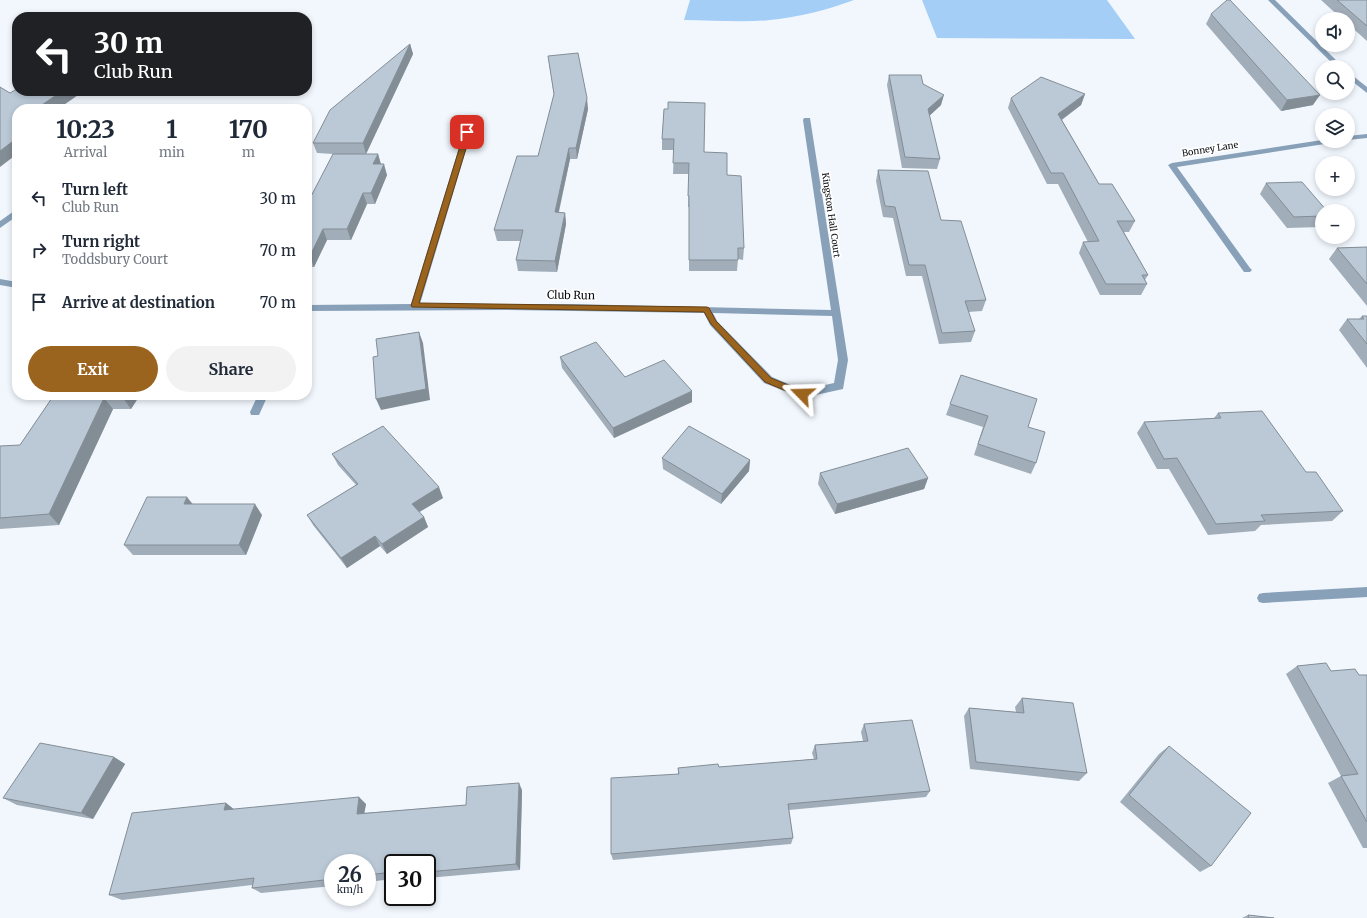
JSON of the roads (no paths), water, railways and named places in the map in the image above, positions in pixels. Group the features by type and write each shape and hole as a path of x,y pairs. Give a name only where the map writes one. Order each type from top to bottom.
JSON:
{"street":[{"path":"1271,0 1332,60"},
{"path":"1355,80 1367,91"},
{"path":"415,306 472,117"},
{"name":"Kingston Hall Court","path":"707,310 713,322 768,380 802,394 838,386 843,360 807,120"},
{"path":"1355,137 1367,136"},
{"name":"Bonney Lane","path":"1246,270 1172,165 1315,143"},
{"path":"0,225 12,216"},
{"path":"0,282 12,284"},
{"name":"Club Run","path":"312,308 415,306 835,313"},
{"path":"255,412 261,400"},
{"path":"1263,598 1367,592"}]}
